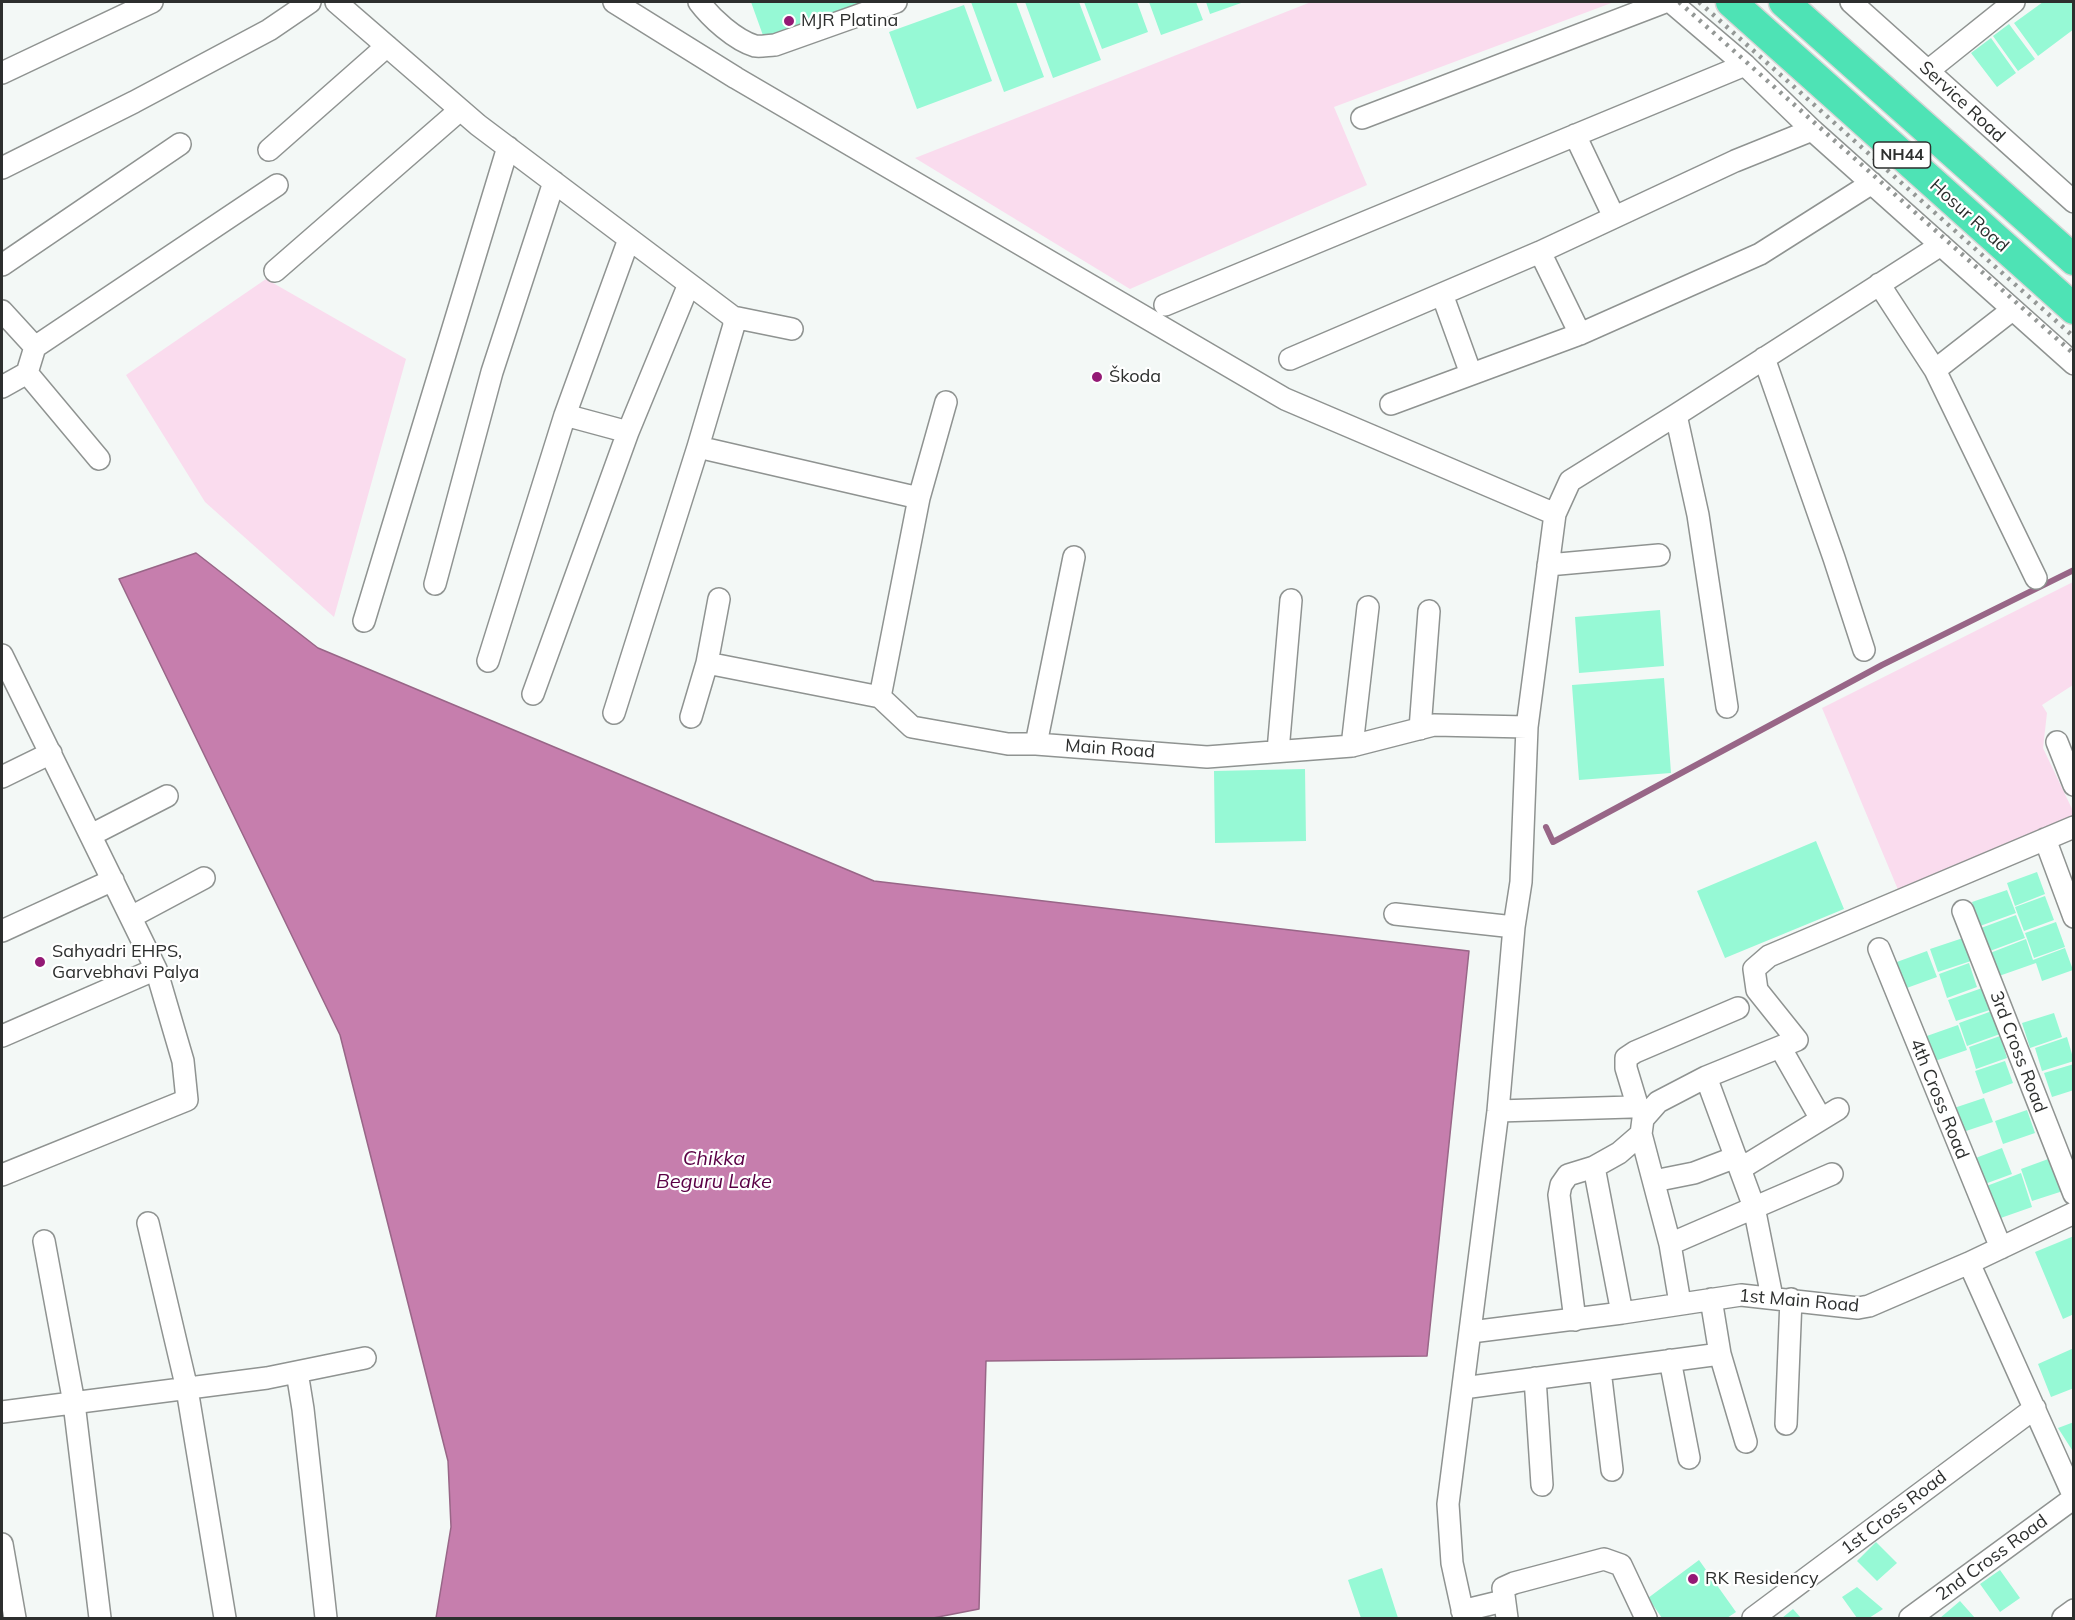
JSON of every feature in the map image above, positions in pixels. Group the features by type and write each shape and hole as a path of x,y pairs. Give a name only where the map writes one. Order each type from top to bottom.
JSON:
{"highway":[{"name":"Hosur Road","path":"1731,2 2073,309"},
{"path":"1750,2 2073,291"},
{"path":"1784,2 2073,260"},
{"name":"NH44","path":"1801,2 2073,246"}],"street":[{"path":"2,73 152,2"},
{"path":"2,168 134,102 269,30 310,2"},
{"path":"336,2 460,110 733,317 792,329"},
{"path":"614,2 746,84 1285,399 1555,514"},
{"path":"699,2 707,13 732,34 756,46 775,45 896,2"},
{"path":"1362,118 1665,2"},
{"path":"1671,2 1745,65 1812,130 2073,364"},
{"name":"Service Road","path":"1851,2 2073,202"},
{"path":"1929,70 2014,2"},
{"path":"269,150 387,46"},
{"path":"1165,305 1745,65"},
{"path":"275,271 460,110"},
{"path":"1290,359 1540,252 1735,161 1812,130"},
{"path":"1575,135 1614,217"},
{"path":"2,265 180,144"},
{"path":"364,621 508,147"},
{"path":"435,584 492,372 554,182"},
{"path":"1391,404 1580,334 1760,254 1872,183"},
{"path":"2,387 27,373 35,347 277,185"},
{"path":"488,662 565,415 629,239"},
{"path":"1646,1618 1621,1565 1604,1559 1508,1585 1503,1588 1505,1610 1463,1615 1452,1563 1448,1504 1498,1111 1514,927 1521,882 1527,728 1555,514 1570,481 1941,245"},
{"path":"1540,252 1580,334"},
{"path":"534,694 628,432 689,284"},
{"path":"1879,284 1935,370 2036,578"},
{"path":"1442,294 1471,374"},
{"path":"1935,370 2012,310"},
{"path":"2,311 35,347"},
{"path":"614,713 698,447 734,325 733,317"},
{"path":"1764,358 1864,650"},
{"path":"27,373 99,459"},
{"path":"707,663 880,698 919,498 945,402"},
{"path":"565,415 628,432"},
{"path":"1676,415 1698,515 1727,707"},
{"path":"698,447 919,498"},
{"path":"1548,565 1659,555"},
{"path":"1036,744 1074,557"},
{"path":"691,717 707,663 719,598"},
{"path":"1278,751 1291,600"},
{"path":"1352,746 1368,607"},
{"path":"1420,729 1429,611"},
{"path":"2,1175 188,1100 183,1061 156,969 3,660"},
{"name":"Main Road","path":"880,698 912,727 1008,744 1036,744 1207,757 1352,746 1434,725 1527,728"},
{"path":"2058,742 2073,785"},
{"path":"2,777 51,753"},
{"path":"91,835 167,796"},
{"path":"1680,1303 1670,1244 1641,1134 1643,1119 1658,1102 1706,1077 1797,1040 1757,990 1754,969 1769,956 2073,827"},
{"path":"2045,839 2073,916"},
{"path":"131,917 204,878"},
{"path":"2,931 113,880"},
{"name":"3rd Cross Road","path":"1963,911 2073,1194"},
{"path":"1395,914 1514,927"},
{"name":"4th Cross Road","path":"1879,948 2001,1248"},
{"path":"2,1036 156,969"},
{"path":"1498,1111 1631,1107 1636,1101 1626,1068 1626,1059 1635,1052 1738,1008"},
{"path":"1654,1181 1738,1163 1830,1114 1780,1047"},
{"path":"1706,1077 1754,1207 1781,1298 1786,1424"},
{"path":"1575,1320 1559,1195 1561,1185 1568,1175 1594,1167 1619,1153 1641,1134"},
{"path":"1594,1167 1622,1313"},
{"path":"1670,1244 1832,1174"},
{"name":"1st Main Road","path":"1471,1332 1575,1320 1741,1294 1858,1308 1869,1306 1969,1263 2073,1213"},
{"path":"148,1223 187,1389 225,1618"},
{"path":"44,1242 74,1403 100,1618"},
{"path":"1969,1263 2073,1497"},
{"path":"1711,1299 1720,1354 1746,1442"},
{"path":"1463,1388 1720,1354"},
{"path":"2,1412 267,1378 365,1359"},
{"path":"1670,1360 1689,1458"},
{"path":"1600,1370 1612,1470"},
{"path":"297,1372 326,1618"},
{"path":"1535,1378 1542,1485"},
{"name":"1st Cross Road","path":"1753,1618 2035,1408"},
{"name":"2nd Cross Road","path":"1910,1618 2073,1497"},
{"path":"2,1544 15,1618"},
{"path":"2063,1618 2073,1610"}],"shaded area":[{"path":"1311,2 1614,2 1334,107 1367,185 1130,289 915,158"},
{"path":"266,279 406,359 334,617 205,502 126,375"},
{"path":"2073,582 2073,685 2042,705 2047,713 2043,748 2073,811 2073,816 1899,892 1822,708"}],"water":[{"name":"Chikka Beguru Lake","path":"196,553 318,648 874,881 1469,951 1427,1356 986,1361 979,1609 933,1618 436,1618 451,1527 448,1461 340,1035 119,579"}],"building":[{"name":"MJR Platina","path":"751,2 876,2 765,41"},
{"path":"971,2 1016,2 1044,77 1004,92"},
{"path":"1025,2 1079,2 1101,60 1053,78"},
{"path":"1084,2 1137,2 1148,32 1102,49"},
{"path":"1149,2 1196,2 1203,20 1161,35"},
{"path":"1206,2 1244,2 1210,14"},
{"path":"2043,2 2074,2 2074,29 2038,56 2014,23"},
{"path":"964,5 992,81 917,109 889,32"},
{"path":"2009,24 2035,59 2018,71 1993,36"},
{"path":"1991,38 2016,73 1997,87 1971,53"},
{"path":"1660,610 1664,666 1579,673 1575,617"},
{"path":"1664,678 1671,773 1579,780 1572,685"},
{"path":"1305,769 1306,841 1215,843 1214,771"},
{"path":"1816,841 1844,909 1725,958 1697,891"},
{"path":"2037,872 2045,894 2015,906 2007,883"},
{"path":"2007,890 2016,913 1980,926 1972,902"},
{"path":"2045,896 2054,920 2024,931 2015,907"},
{"path":"2016,915 2025,938 1990,951 1981,928"},
{"path":"2056,922 2065,947 2034,958 2025,933"},
{"path":"1963,938 1971,961 1938,972 1930,949"},
{"path":"2026,939 2033,960 2065,948 2073,970 2042,981 2036,963 1999,976 1990,953"},
{"path":"1927,951 1937,977 1904,989 1894,963"},
{"path":"1969,963 1977,987 1947,998 1939,974"},
{"path":"1985,987 1993,1009 1956,1021 1948,1000"},
{"path":"1992,1011 2000,1034 1967,1046 1959,1023"},
{"path":"2054,1013 2062,1037 2030,1048 2022,1023"},
{"path":"1958,1025 1967,1050 1932,1062 1924,1037"},
{"path":"2000,1036 2007,1058 1976,1069 1969,1047"},
{"path":"2067,1037 2074,1061 2042,1071 2035,1048"},
{"path":"2005,1061 2013,1083 1983,1094 1975,1071"},
{"path":"2074,1064 2074,1090 2052,1097 2044,1073"},
{"path":"1984,1098 1993,1122 1960,1133 1951,1109"},
{"path":"2027,1110 2035,1133 2003,1144 1995,1121"},
{"path":"2002,1148 2012,1174 1982,1185 1973,1159"},
{"path":"2051,1158 2063,1191 2032,1201 2021,1169"},
{"path":"2021,1173 2032,1207 1995,1220 1984,1187"},
{"path":"2074,1236 2074,1314 2063,1319 2035,1252"},
{"path":"2074,1348 2074,1388 2051,1397 2038,1364"},
{"path":"2074,1422 2074,1453 2058,1428"},
{"path":"1876,1542 1897,1563 1877,1581 1857,1561"},
{"name":"RK Residency","path":"1699,1560 1736,1612 1727,1618 1662,1618 1648,1598"},
{"path":"1382,1568 1398,1618 1361,1618 1348,1580"},
{"path":"2000,1570 2020,1598 2000,1612 1980,1584"},
{"path":"1857,1587 1883,1609 1869,1618 1857,1618 1842,1597"},
{"path":"1960,1601 1975,1618 1940,1618"},
{"path":"1793,1609 1801,1618 1782,1618"}],"waterway":[{"path":"1546,827 1553,842 1882,665 2074,570"}],"railway":[{"path":"1679,2 2074,354"},
{"path":"1699,2 2074,337"}],"place":[{"name":"MJR Platina","path":"789,21"},
{"name":"Škoda","path":"1097,377"},
{"name":"Sahyadri EHPS, Garvebhavi Palya","path":"40,962"},
{"name":"RK Residency","path":"1693,1579"}]}
